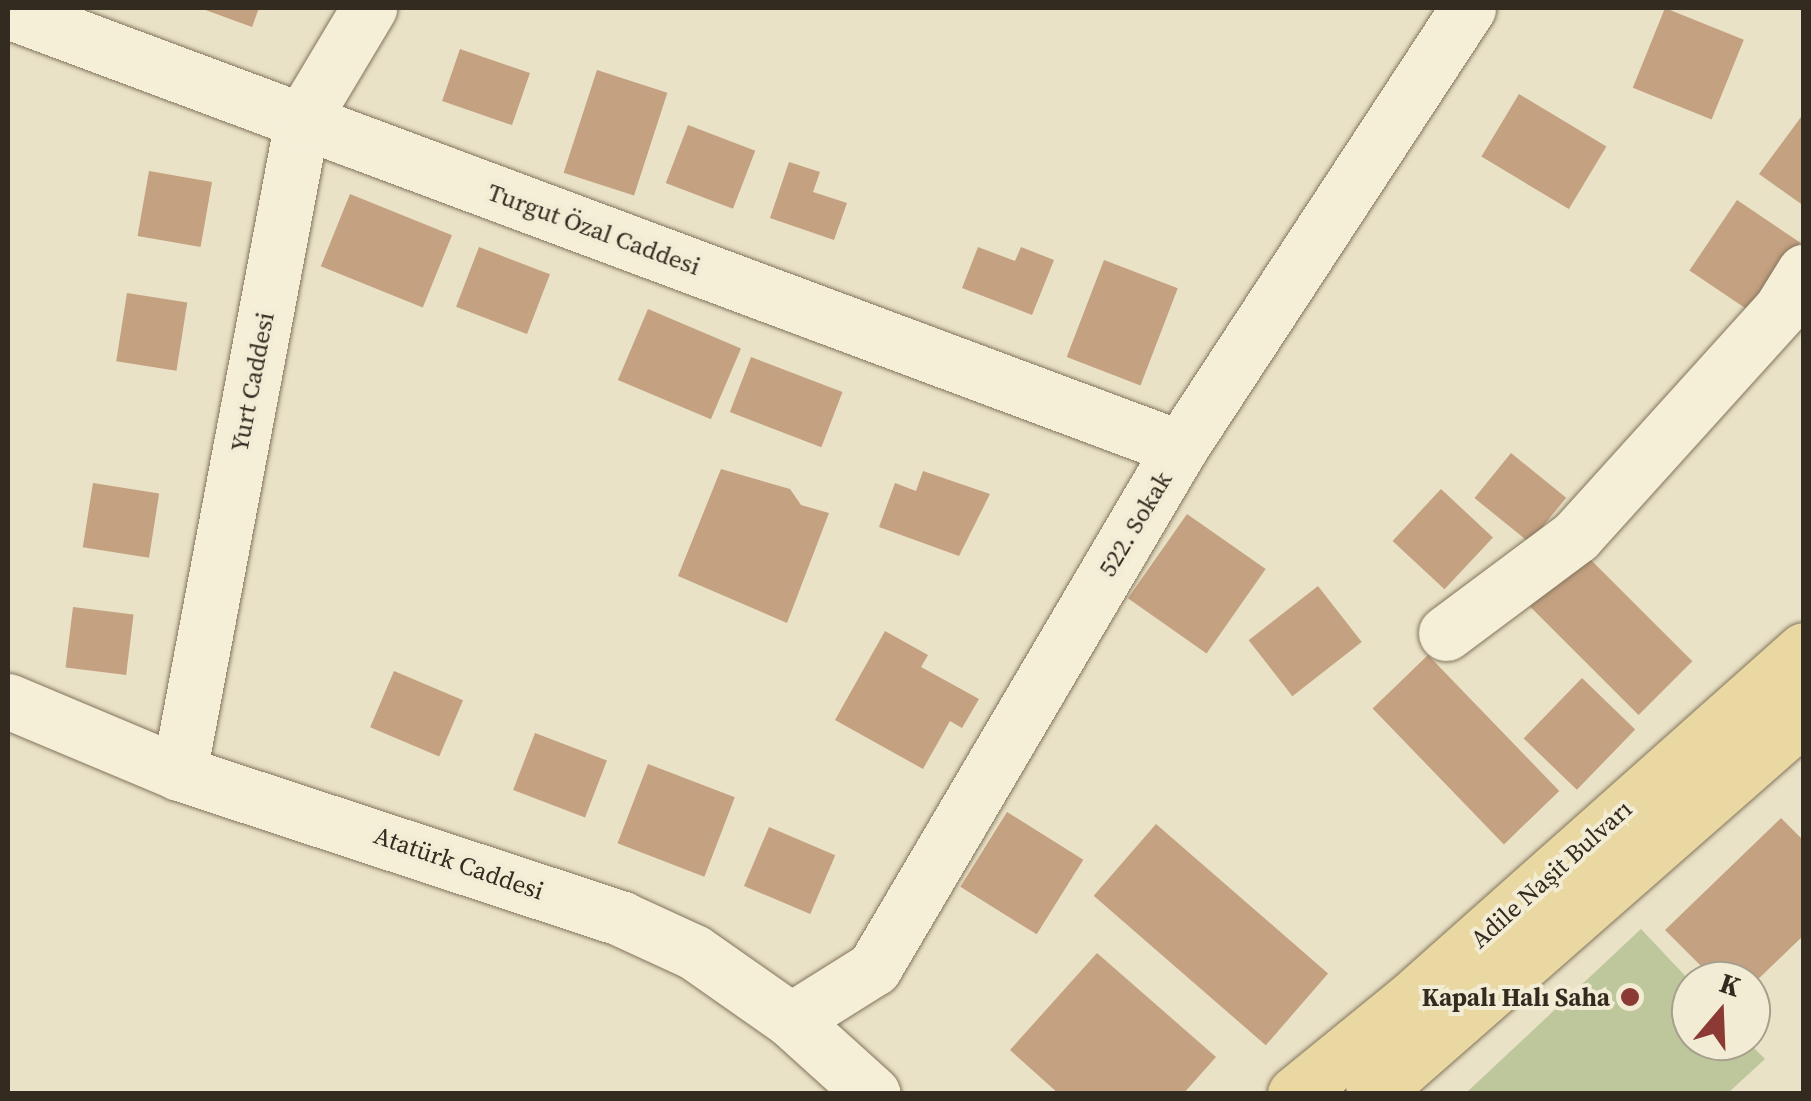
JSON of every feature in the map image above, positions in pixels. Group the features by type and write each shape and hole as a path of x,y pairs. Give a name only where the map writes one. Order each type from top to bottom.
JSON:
{"main road":[{"name":"Adile Naşit Bulvarı","path":"1295,1094 1408,1002 1804,650"},
{"name":"Adile Naşit Bulvarı","path":"1373,1094 1804,716"}],"street":[{"name":"Yurt Caddesi","path":"179,773 302,120 369,8"},
{"name":"522. Sokak","path":"791,1020 874,968 1180,448 1468,8"},
{"name":"Turgut Özal Caddesi","path":"8,11 1180,448"},
{"path":"1446,633 1576,536 1780,309 1804,272"},
{"name":"Atatürk Caddesi","path":"8,701 179,773 622,919 694,952 791,1020 873,1094"}],"green space":[{"name":"Kapalı Halı Saha","path":"1641,929 1671,961 1671,1061 1763,1061 1728,1093 1466,1093"}],"building":[{"path":"200,8 259,8 252,27"},
{"path":"1665,8 1744,40 1712,120 1633,88"},
{"path":"460,49 530,73 512,125 442,101"},
{"path":"597,70 667,93 634,196 564,173"},
{"path":"1519,94 1606,147 1569,209 1481,157"},
{"path":"1804,113 1804,206 1759,174"},
{"path":"688,125 755,151 733,209 666,183"},
{"path":"789,162 820,172 813,192 847,203 834,240 770,218"},
{"path":"149,171 212,182 201,247 138,236"},
{"path":"350,194 452,235 423,308 321,266"},
{"path":"1737,200 1800,242 1752,313 1689,270"},
{"path":"479,247 550,274 527,334 456,307"},
{"path":"978,247 1015,261 1021,247 1054,260 1032,315 962,288"},
{"path":"1104,260 1178,288 1140,385 1067,357"},
{"path":"127,293 187,303 176,371 116,361"},
{"path":"648,309 741,348 711,419 618,380"},
{"path":"751,357 842,392 821,447 730,412"},
{"path":"1511,453 1566,498 1530,543 1474,498"},
{"path":"721,469 790,489 801,505 829,513 787,623 678,576"},
{"path":"923,471 990,494 959,556 879,527 895,483 916,491"},
{"path":"93,483 159,493 149,558 83,547"},
{"path":"1441,489 1493,537 1445,589 1393,541"},
{"path":"1187,514 1266,569 1207,653 1128,598"},
{"path":"1582,551 1692,661 1639,715 1528,605"},
{"path":"1318,586 1362,642 1292,696 1249,640"},
{"path":"73,607 134,614 126,675 66,668"},
{"path":"885,631 928,655 921,667 979,699 962,728 950,721 923,769 835,720"},
{"path":"1428,655 1559,791 1504,844 1373,708"},
{"path":"394,671 463,700 439,756 370,727"},
{"path":"1582,678 1635,729 1577,790 1524,738"},
{"path":"535,733 607,761 585,818 513,790"},
{"path":"648,764 735,797 704,877 618,843"},
{"path":"1007,812 1083,860 1037,934 960,887"},
{"path":"1781,818 1804,841 1804,935 1771,967 1771,961 1696,961 1665,930"},
{"path":"1156,824 1328,974 1266,1045 1094,896"},
{"path":"769,827 835,855 810,914 744,886"},
{"path":"1097,953 1216,1057 1183,1094 1059,1094 1010,1050"}],"place":[{"name":"Kapalı Halı Saha","path":"1630,997"}]}
